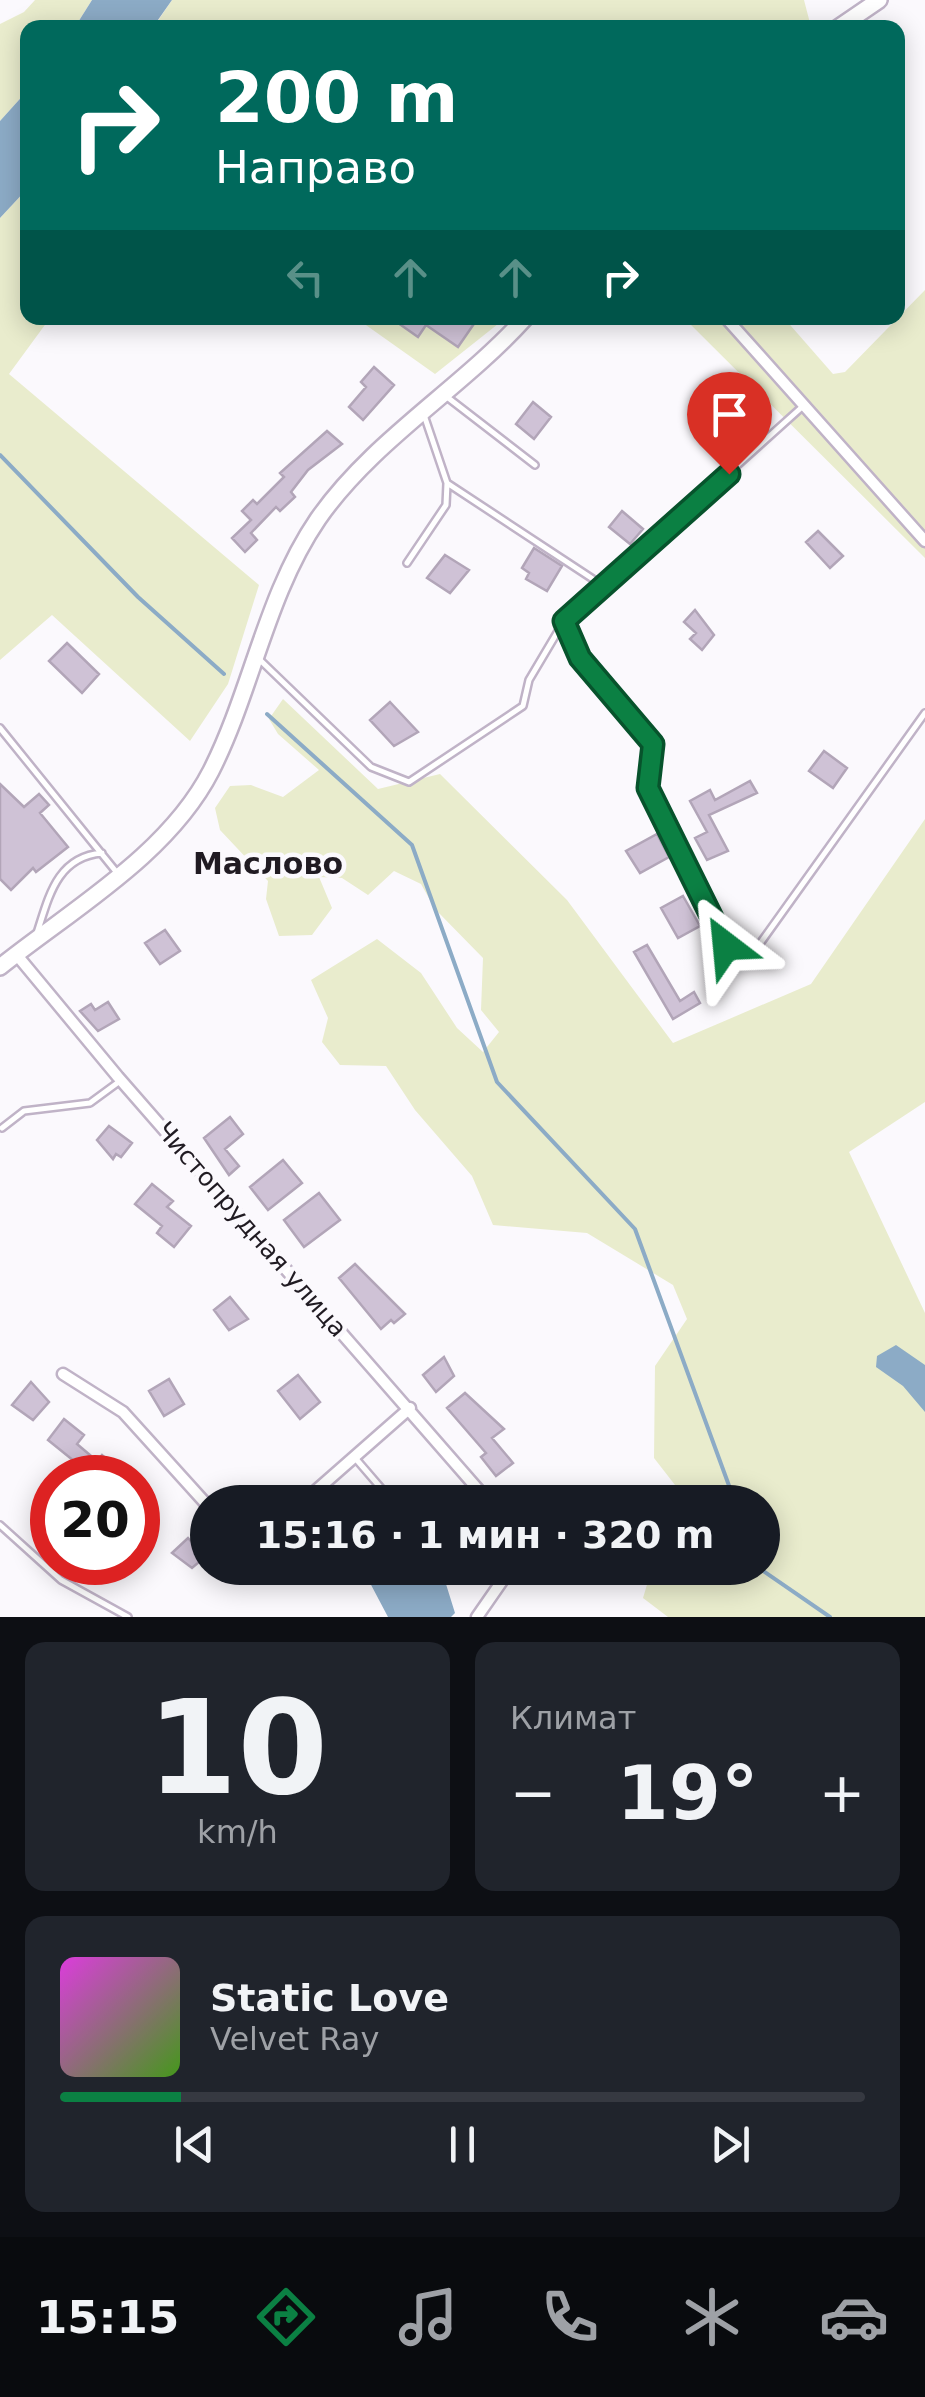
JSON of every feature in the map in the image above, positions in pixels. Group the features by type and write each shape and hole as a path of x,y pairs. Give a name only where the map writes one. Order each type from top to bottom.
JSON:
{"main road":[{"path":"850,20 879,0"},
{"path":"0,968 165,834 210,774 279,595 314,525 352,476 518,325"}],"street":[{"path":"732,325 925,541"},
{"name":"Чистопрудная улица","path":"16,954 120,1080 474,1485"},
{"path":"62,1374 123,1412 190,1486"},
{"path":"323,1485 410,1408"},
{"path":"477,1617 500,1585"}],"lane":[{"path":"445,395 535,465"},
{"path":"256,656 371,767 409,782 524,706 529,680 564,621 804,404"},
{"path":"407,563 444,507 447,483 424,413"},
{"path":"447,483 605,587"},
{"path":"564,621 580,658 652,743 648,788 717,934 726,946 737,951 760,945 925,713"},
{"path":"0,728 118,874"},
{"path":"35,939 58,877 77,859 102,853"},
{"path":"2,1128 24,1111 90,1103 120,1080"},
{"path":"356,1458 379,1485"},
{"path":"0,1525 61,1580 128,1617"}],"green space":[{"path":"35,0 92,0 79,20 20,20 20,99 0,121 0,24 24,12"},
{"path":"172,0 804,0 809,20 158,20"},
{"path":"20,197 20,325 45,325 9,374 259,585 228,684 190,741 52,615 0,660 0,218"},
{"path":"925,290 925,558 691,325 790,325 833,374 845,372 891,325 905,325 905,310"},
{"path":"366,325 497,325 435,374"},
{"path":"283,699 378,789 440,774 567,900 673,1043 811,984 925,819 925,1102 849,1152 925,1313 925,1617 668,1617 643,1598 647,1585 780,1585 780,1485 675,1485 654,1458 655,1366 687,1319 673,1285 587,1233 493,1225 472,1176 415,1110 386,1066 340,1065 322,1042 328,1018 311,980 377,939 421,973 457,1028 483,1052 499,1032 481,1010 483,958 435,909 421,884 394,871 368,895 342,878 319,877 332,908 312,935 279,936 266,899 268,881 220,830 215,808 230,786 251,785 283,797 319,770 278,734 269,719"}],"water":[{"path":"92,0 172,0 158,20 79,20"},
{"path":"20,99 20,197 0,218 0,121"},
{"path":"896,1345 925,1365 925,1412 903,1386 876,1367 877,1356"},
{"path":"371,1585 446,1585 455,1613 451,1617 388,1617"}],"building":[{"path":"401,325 426,325 418,337"},
{"path":"426,325 473,325 458,347"},
{"path":"374,367 394,385 363,420 349,407 366,387 361,382"},
{"path":"533,402 551,417 534,439 516,424"},
{"path":"327,431 342,444 308,470 291,492 295,497 280,511 276,507 251,533 257,540 245,552 232,538 251,520 242,511 253,500 257,504 284,477 280,473"},
{"path":"622,511 643,529 630,544 609,527"},
{"path":"818,531 843,556 830,568 806,542"},
{"path":"534,548 562,566 547,591 526,579 529,573 522,568"},
{"path":"445,555 469,570 450,593 427,578"},
{"path":"695,610 714,635 702,650 690,639 696,633 684,622"},
{"path":"67,643 99,674 82,693 49,661"},
{"path":"390,702 418,732 394,746 370,720"},
{"path":"824,751 847,768 833,788 809,771"},
{"path":"750,781 757,793 709,815 728,851 707,860 695,838 707,832 690,801 710,790 715,800"},
{"path":"0,784 24,807 39,794 49,805 40,813 68,847 36,872 33,868 11,890 0,879"},
{"path":"657,834 669,857 640,873 626,851"},
{"path":"683,896 700,926 678,938 661,908"},
{"path":"165,930 180,951 160,964 145,943"},
{"path":"647,945 680,1001 694,992 700,1003 673,1019 634,952"},
{"path":"108,1002 119,1019 98,1031 80,1011 91,1004 95,1010"},
{"path":"230,1117 243,1134 225,1149 239,1166 229,1175 204,1138"},
{"path":"109,1126 132,1143 121,1157 116,1154 113,1159 97,1140"},
{"path":"283,1160 302,1183 268,1210 250,1187"},
{"path":"152,1184 173,1201 167,1207 191,1226 174,1247 157,1233 162,1226 135,1204"},
{"path":"319,1193 340,1220 304,1247 284,1220"},
{"path":"355,1264 405,1314 394,1323 391,1320 381,1329 339,1278"},
{"path":"230,1297 248,1319 229,1330 214,1310"},
{"path":"444,1357 454,1376 436,1392 423,1375"},
{"path":"298,1375 320,1402 300,1419 278,1391"},
{"path":"169,1379 184,1404 164,1416 149,1391"},
{"path":"31,1382 49,1402 33,1420 12,1405"},
{"path":"465,1393 504,1429 492,1438 513,1463 496,1476 481,1457 486,1453 447,1408"},
{"path":"64,1419 84,1435 77,1444 90,1455 67,1455 48,1440"},
{"path":"188,1538 190,1566 172,1553"}],"waterway":[{"path":"0,455 138,597 224,674"},
{"path":"267,714 412,845 497,1082 635,1229 729,1485"},
{"path":"780,1582 830,1617"}],"district":[{"name":"Маслово","path":"268,864"}],"route":[{"path":"726,946 711,923 648,788 646,774 653,744 580,658 564,621 729,474"}]}
